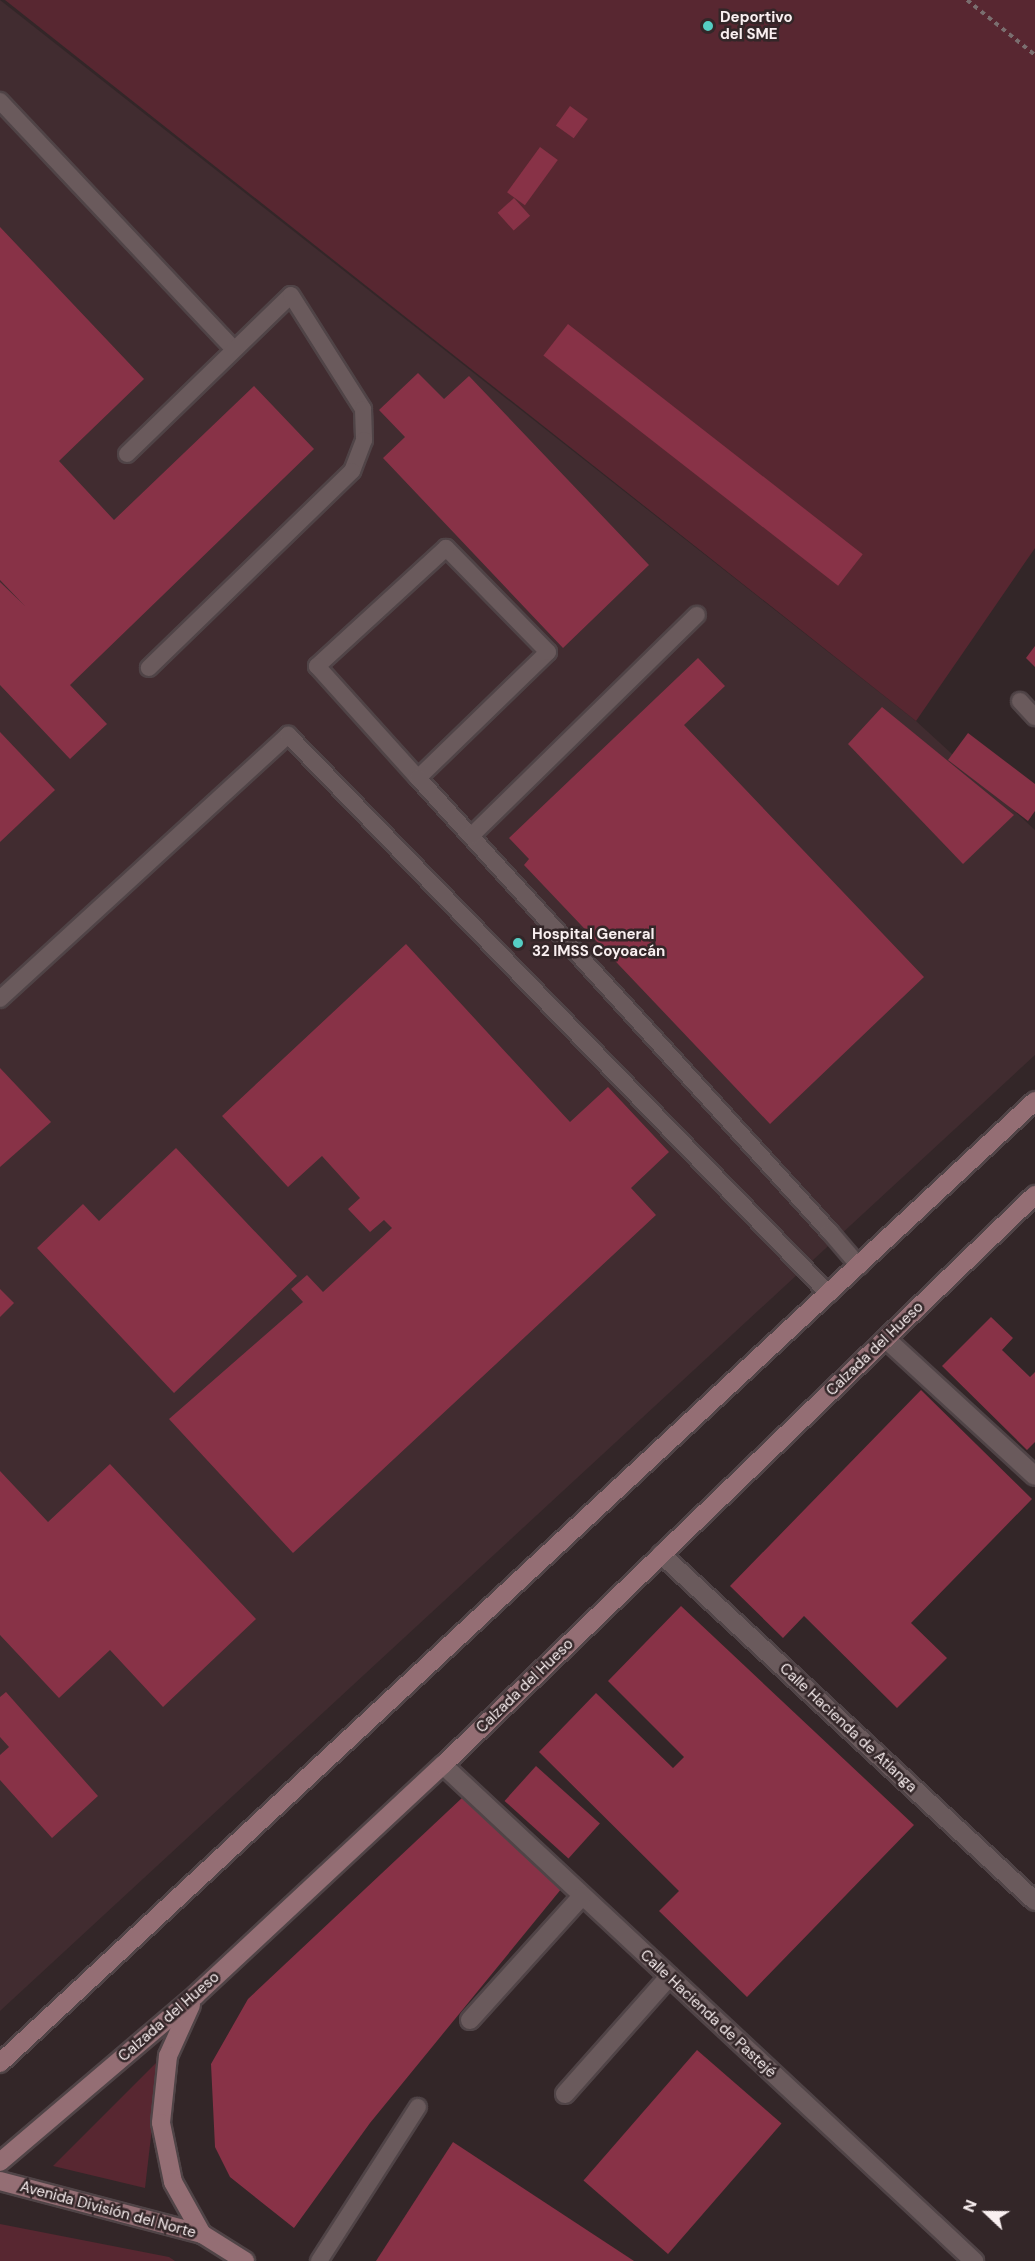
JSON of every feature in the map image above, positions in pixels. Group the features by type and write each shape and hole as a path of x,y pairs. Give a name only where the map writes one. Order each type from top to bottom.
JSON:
{"main road":[{"path":"0,2063 1035,1101"},
{"name":"Calzada del Hueso","path":"0,2162 196,1995 443,1766 1035,1195"},
{"path":"196,1995 168,2056 161,2123 173,2182 202,2234"},
{"name":"Avenida División del Norte","path":"0,2181 202,2234 245,2261"}],"street":[{"path":"886,1339 1035,1476"},
{"name":"Calle Hacienda de Atlanga","path":"661,1554 1035,1901"},
{"name":"Calle Hacienda de Pastejé","path":"443,1766 974,2261"},
{"path":"470,2020 582,1896"},
{"path":"565,2094 669,1977"}],"lane":[{"path":"0,101 234,350"},
{"path":"127,454 291,295 363,409 364,440 352,471 149,668"},
{"path":"418,778 548,652 446,548 317,666 418,778 471,836 859,1266"},
{"path":"471,836 697,615"},
{"path":"1020,701 1035,717"},
{"path":"0,999 288,735 829,1294"},
{"path":"319,2261 418,2107"}],"path":[{"path":"967,0 1035,55"}],"shaded area":[{"name":"Hospital General 32 IMSS Coyoacán","path":"0,0 916,721 1035,830 1035,1055 0,2011"},
{"path":"5,0 1035,0 1035,548 916,721"},
{"path":"160,2059 145,2188 53,2166"},
{"path":"0,2224 169,2257 175,2261 0,2261"}],"building":[{"path":"570,106 588,119 574,138 556,125"},
{"path":"540,147 558,160 525,205 507,192"},
{"path":"514,198 530,216 514,231 498,213"},
{"path":"0,227 144,379 59,461 114,520 254,386 314,449 70,685 107,724 70,759 0,685 0,582 25,606 0,580"},
{"path":"568,324 863,554 838,586 543,356"},
{"path":"418,373 444,399 469,376 649,565 563,648 383,458 405,437 379,410"},
{"path":"1035,646 1035,667 1026,658"},
{"path":"698,658 725,686 684,725 924,977 770,1124 524,865 529,859 509,838"},
{"path":"882,707 1014,815 963,864 848,744"},
{"path":"0,732 55,790 0,842"},
{"path":"968,733 1035,784 1035,811 1028,821 948,760"},
{"path":"406,944 570,1122 608,1087 669,1152 631,1188 656,1215 293,1553 169,1419 303,1302 291,1289 307,1275 323,1292 392,1228 384,1220 370,1232 348,1209 360,1198 322,1156 288,1187 222,1116"},
{"path":"0,1068 51,1122 0,1167"},
{"path":"176,1148 297,1276 174,1393 37,1248 83,1204 99,1221"},
{"path":"0,1289 14,1303 0,1317"},
{"path":"991,1317 1013,1338 1002,1350 1030,1377 1035,1372 1035,1442 1027,1450 942,1366"},
{"path":"921,1390 1032,1499 911,1623 947,1658 897,1708 804,1616 783,1638 730,1586"},
{"path":"110,1464 256,1619 163,1707 110,1650 59,1698 0,1635 0,1471 48,1522"},
{"path":"681,1606 914,1825 747,1997 659,1911 679,1891 539,1752 596,1693 673,1768 684,1757 608,1681"},
{"path":"6,1692 98,1796 52,1838 0,1780 0,1755 9,1747 0,1737 0,1697"},
{"path":"536,1766 600,1824 568,1858 505,1801"},
{"path":"463,1797 562,1888 370,2123 294,2228 230,2177 215,2147 211,2064 248,1999"},
{"path":"697,2050 782,2123 668,2254 584,2181"},
{"path":"453,2142 634,2261 376,2261"}],"place":[{"name":"Deportivo del SME","path":"708,26"},
{"name":"Hospital General 32 IMSS Coyoacán","path":"518,943"}]}
